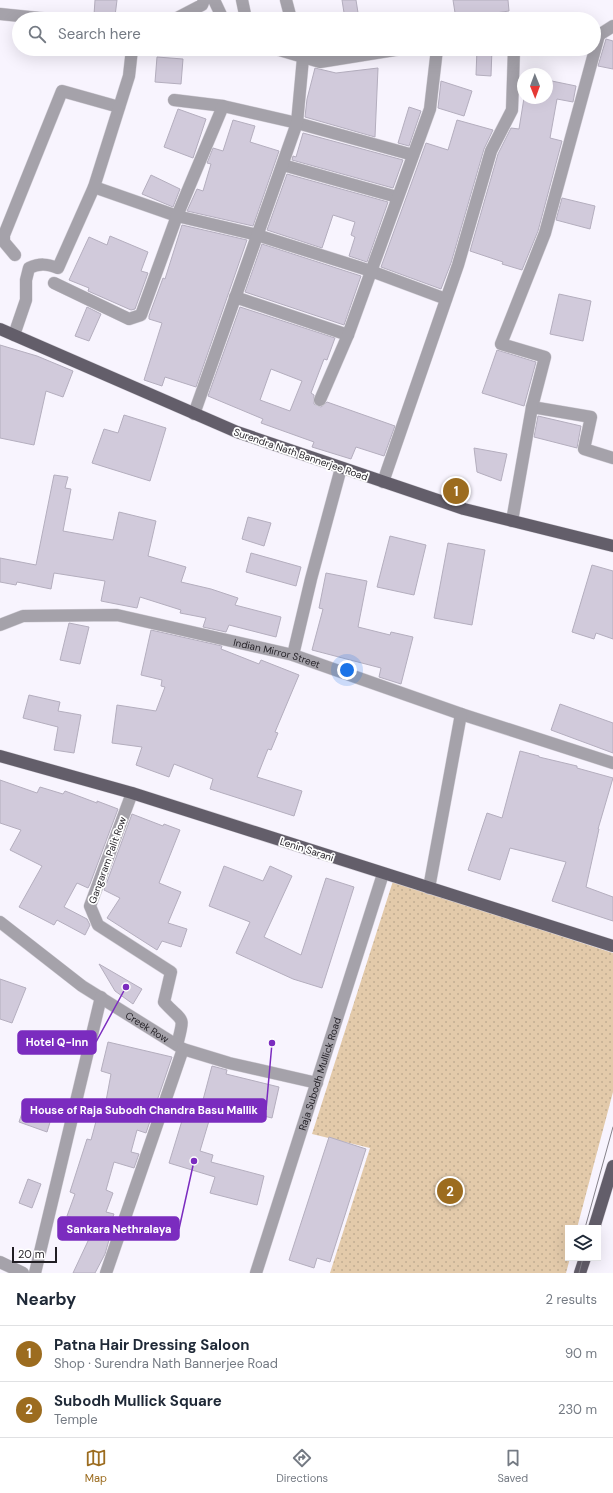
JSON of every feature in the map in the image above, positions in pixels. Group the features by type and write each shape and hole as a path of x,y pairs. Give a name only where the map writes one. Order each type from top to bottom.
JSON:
{"main road":[{"name":"Surendra Nath Bannerjee Road","path":"0,329 237,432 464,510 613,546"},
{"name":"Lenin Sarani","path":"0,756 132,793 613,946"},
{"path":"595,1225 609,1195 613,1166"},
{"path":"580,1273 584,1261"}],"street":[{"path":"188,12 202,5 204,0"},
{"path":"214,0 220,12"},
{"path":"242,0 245,12"},
{"path":"286,0 290,12"},
{"path":"0,14 12,15"},
{"path":"601,33 613,26"},
{"path":"14,335 26,300 26,280 29,268 38,264 58,268 94,187 129,76 131,56"},
{"path":"194,414 257,235 284,165 297,123 302,56"},
{"path":"306,56 320,62 357,56"},
{"path":"320,400 348,335 430,109 436,56"},
{"path":"384,482 458,265 491,151 512,110 514,56"},
{"path":"512,521 532,407 545,357 501,344 545,233 591,56"},
{"path":"15,255 4,242 4,236 62,91 119,107"},
{"path":"174,100 223,106 297,123 413,155"},
{"path":"54,283 129,319 141,315 177,216 223,106"},
{"path":"284,165 397,198"},
{"path":"94,187 177,216 257,235 371,271 446,299"},
{"path":"235,297 348,335"},
{"path":"532,407 591,417 584,449 613,458"},
{"path":"293,655 310,579 342,468"},
{"name":"Indian Mirror Street","path":"0,625 23,616 117,615 293,655 462,714 613,763"},
{"path":"429,888 462,714"},
{"name":"Gangaram Palit Row","path":"132,793 90,906 98,925 171,972 164,1002 180,1016 183,1023 180,1047"},
{"name":"Raja Subodh Mullick Road","path":"256,1273 383,874"},
{"name":"Creek Row","path":"0,922 82,986 180,1047 229,1063 317,1083"},
{"path":"35,1273 101,997"},
{"path":"106,1273 180,1047"},
{"path":"0,1262 18,1272"}],"shaded area":[{"path":"393,881 613,953 613,1092 578,1225 565,1225 565,1261 569,1261 566,1273 330,1273 370,1148 312,1134"}],"building":[{"path":"95,0 117,0 116,12 94,12"},
{"path":"342,0 356,0 358,12 344,12"},
{"path":"453,0 508,0 509,11 455,12"},
{"path":"606,39 613,41 613,69 598,66"},
{"path":"477,56 492,56 491,76 476,75"},
{"path":"157,57 183,59 181,84 155,82"},
{"path":"315,68 336,73 378,68 375,137 305,117 307,99"},
{"path":"441,81 472,91 464,116 438,108"},
{"path":"553,81 576,86 573,102 557,99 550,138 562,141 538,231 522,270 502,264 503,262 470,251 498,154 511,128 519,129 523,104 553,104"},
{"path":"409,107 421,111 409,146 398,143"},
{"path":"178,109 206,119 193,158 164,147"},
{"path":"233,120 255,126 250,142 279,151 253,226 187,211 197,189 203,191 211,164 207,163 213,148 223,151"},
{"path":"457,120 493,130 484,149 451,263 441,289 381,267 426,143 448,150"},
{"path":"303,133 403,160 393,188 292,160 293,156 296,157"},
{"path":"287,174 388,202 367,262 349,256 355,237 351,235 355,222 333,215 322,248 267,230"},
{"path":"151,175 180,189 173,207 142,194"},
{"path":"562,198 595,206 590,229 556,220"},
{"path":"182,225 247,240 196,387 165,377 162,386 144,380 162,323 149,319 149,316 163,278 165,279"},
{"path":"110,236 148,252 141,271 148,273 135,309 131,310 88,291 89,288 69,280 89,237 107,245"},
{"path":"262,244 361,276 344,325 245,292"},
{"path":"559,294 591,301 583,341 550,334"},
{"path":"87,307 101,314 89,341 75,336"},
{"path":"240,307 335,338 327,360 324,359 311,393 314,395 314,404 321,407 327,402 395,426 384,456 356,447 351,459 312,447 314,442 261,423 263,419 208,396","holes":["271,369 302,381 290,411 260,400"]},
{"path":"0,345 37,356 73,371 63,397 46,391 34,445 0,438"},
{"path":"497,350 536,362 524,406 482,393"},
{"path":"124,415 166,428 150,481 92,463 104,429 118,433"},
{"path":"538,416 581,426 577,448 534,437"},
{"path":"474,448 507,454 501,481 477,472"},
{"path":"54,475 68,477 65,488 71,489 63,531 113,540 119,512 156,521 148,556 186,567 181,582 211,589 238,598 235,605 281,617 276,637 229,625 226,632 203,627 206,618 180,613 181,610 140,597 137,608 101,601 105,581 54,573 51,589 17,582 16,585 0,582 0,558 36,565"},
{"path":"248,517 271,523 264,546 242,539"},
{"path":"390,536 426,545 414,595 377,587"},
{"path":"448,543 485,550 472,625 434,618"},
{"path":"251,553 301,567 296,586 246,572"},
{"path":"592,565 613,571 613,639 596,633 594,639 572,632"},
{"path":"326,573 367,581 358,627 390,635 391,632 413,637 401,684 379,677 381,668 312,650 323,609 319,608"},
{"path":"69,623 89,627 80,664 60,660"},
{"path":"151,630 222,646 221,649 259,664 261,660 299,675 275,732 278,733 271,750 268,749 257,777 302,791 294,816 210,789 213,779 174,764 169,777 136,765 142,747 112,743 117,705 156,711 165,687 161,686 162,680 141,675"},
{"path":"29,695 60,702 58,711 81,715 74,753 54,750 58,727 23,718"},
{"path":"560,704 613,723 613,753 551,730"},
{"path":"520,751 577,766 577,768 613,778 598,829 586,887 613,897 613,921 552,901 566,862 510,848 500,880 468,870 487,813 502,818"},
{"path":"0,780 37,793 40,787 63,794 65,791 118,809 88,888 77,883 64,907 87,919 90,925 85,935 57,920 54,925 19,907 42,866 10,850 21,830 0,823"},
{"path":"132,814 163,826 164,824 180,830 159,883 181,892 168,923 187,929 181,947 162,941 157,950 107,918 120,898 104,890"},
{"path":"224,866 263,881 270,866 292,876 264,937 301,955 326,878 354,887 322,988 293,979 236,953 250,922 209,906"},
{"path":"99,964 142,989 133,1004 115,991"},
{"path":"0,979 26,988 12,1023 0,1019"},
{"path":"108,1042 172,1057 146,1133 137,1130 131,1152 139,1154 134,1168 114,1162 106,1190 113,1193 106,1212 114,1214 105,1238 109,1240 105,1254 95,1273 73,1273 95,1226 67,1216 75,1194 70,1192 87,1139 91,1140 102,1099 106,1101 111,1074 101,1071"},
{"path":"212,1066 227,1070 226,1074 279,1087 272,1118 214,1104 200,1151 213,1155 211,1162 264,1176 257,1205 210,1193 215,1177 169,1163 185,1111 199,1115"},
{"path":"23,1110 51,1119 47,1132 19,1122"},
{"path":"329,1137 366,1149 330,1262 317,1258 314,1268 289,1260"},
{"path":"28,1179 41,1184 32,1208 19,1203"}],"tram line":[{"path":"586,1225 613,1127"},
{"path":"579,1273 582,1261"}],"place":[{"name":"Patna Hair Dressing Saloon","path":"456,491"},
{"name":"Hotel Q-Inn","path":"126,987"},
{"name":"House of Raja Subodh Chandra Basu Mallik","path":"272,1043"},
{"name":"Sankara Nethralaya","path":"194,1161"},
{"name":"Subodh Mullick Square","path":"450,1191"}]}
